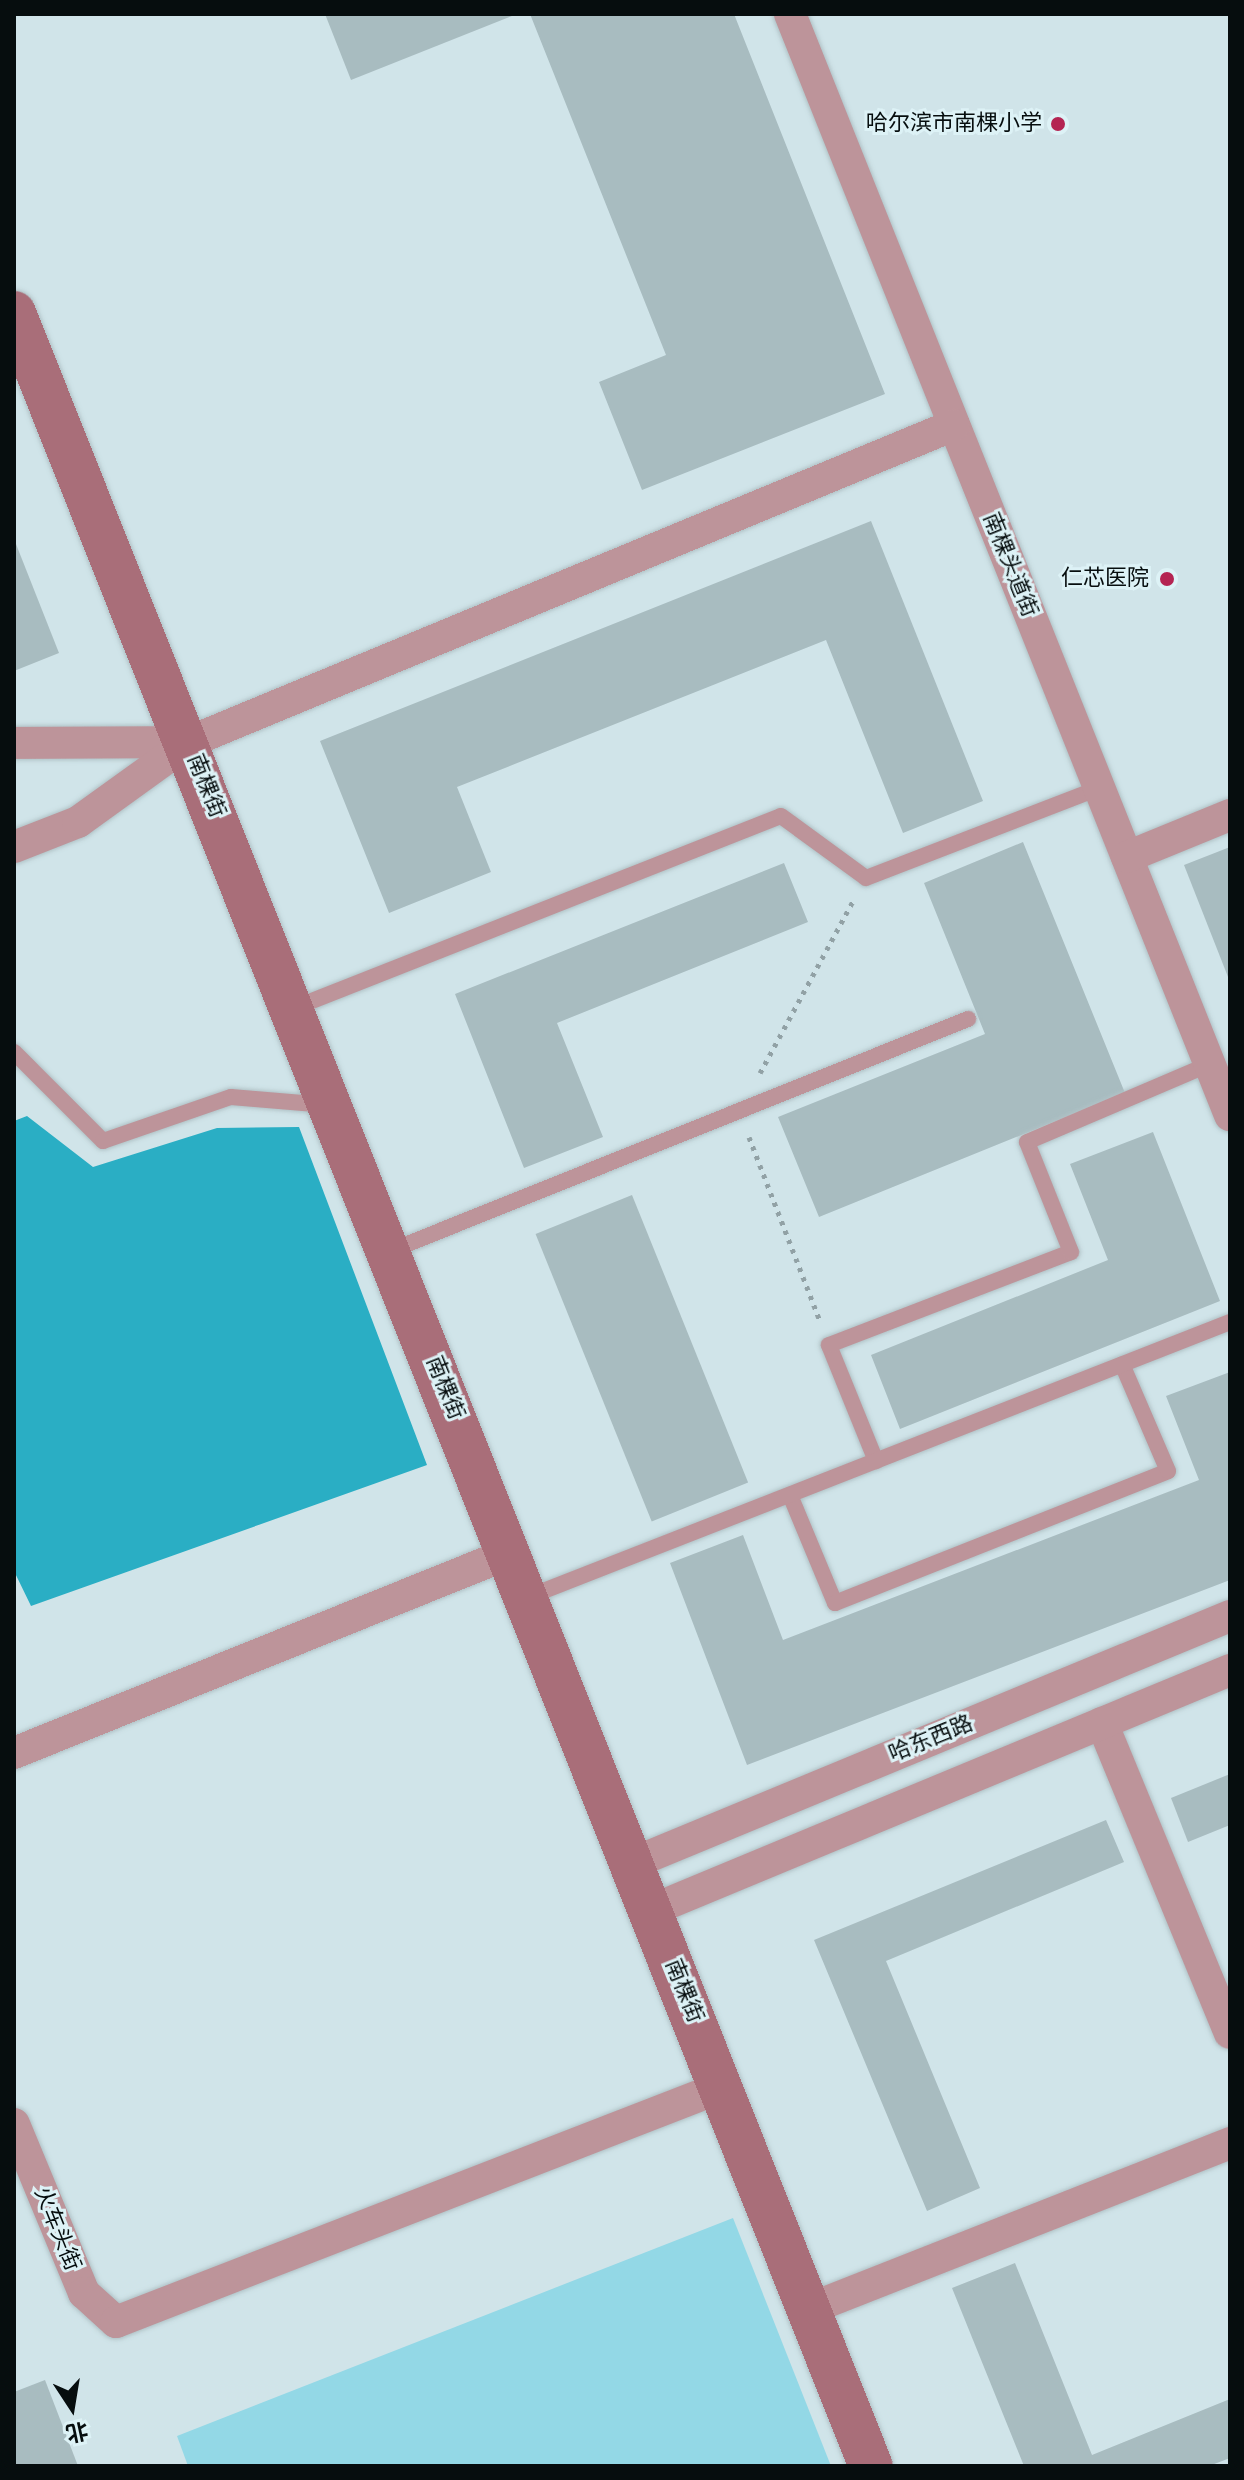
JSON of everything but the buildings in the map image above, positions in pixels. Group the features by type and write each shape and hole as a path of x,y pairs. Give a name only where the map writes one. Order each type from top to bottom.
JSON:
{"street":[{"name":"南棵头道街","path":"790,14 1230,1115"},
{"name":"南棵街","path":"14,313 189,742 871,2466"},
{"path":"14,847 78,822 189,742 954,425"},
{"path":"14,743 189,742"},
{"path":"1127,857 1230,815"},
{"path":"14,1753 510,1553"},
{"name":"哈东西路","path":"633,1863 1230,1616"},
{"path":"652,1910 1230,1670"},
{"path":"1102,1723 1230,2033"},
{"name":"火车头街","path":"14,2124 84,2293 116,2322 722,2087"},
{"path":"809,2309 1230,2143"}],"lane":[{"path":"294,1008 781,816 866,878 1099,788"},
{"path":"390,1251 968,1019"},
{"path":"14,1052 103,1141 231,1097 333,1105"},
{"path":"876,1461 829,1345 1071,1252 1027,1142 1210,1064"},
{"path":"528,1597 1230,1322"},
{"path":"790,1495 835,1603 1168,1471 1122,1364"}],"shaded area":[{"path":"27,1116 93,1167 217,1128 299,1127 427,1465 31,1606 14,1571 14,1121"},
{"path":"733,2218 831,2466 188,2466 177,2436"}],"place":[{"name":"哈尔滨市南棵小学","path":"1058,124"},
{"name":"仁芯医院","path":"1167,579"}]}
